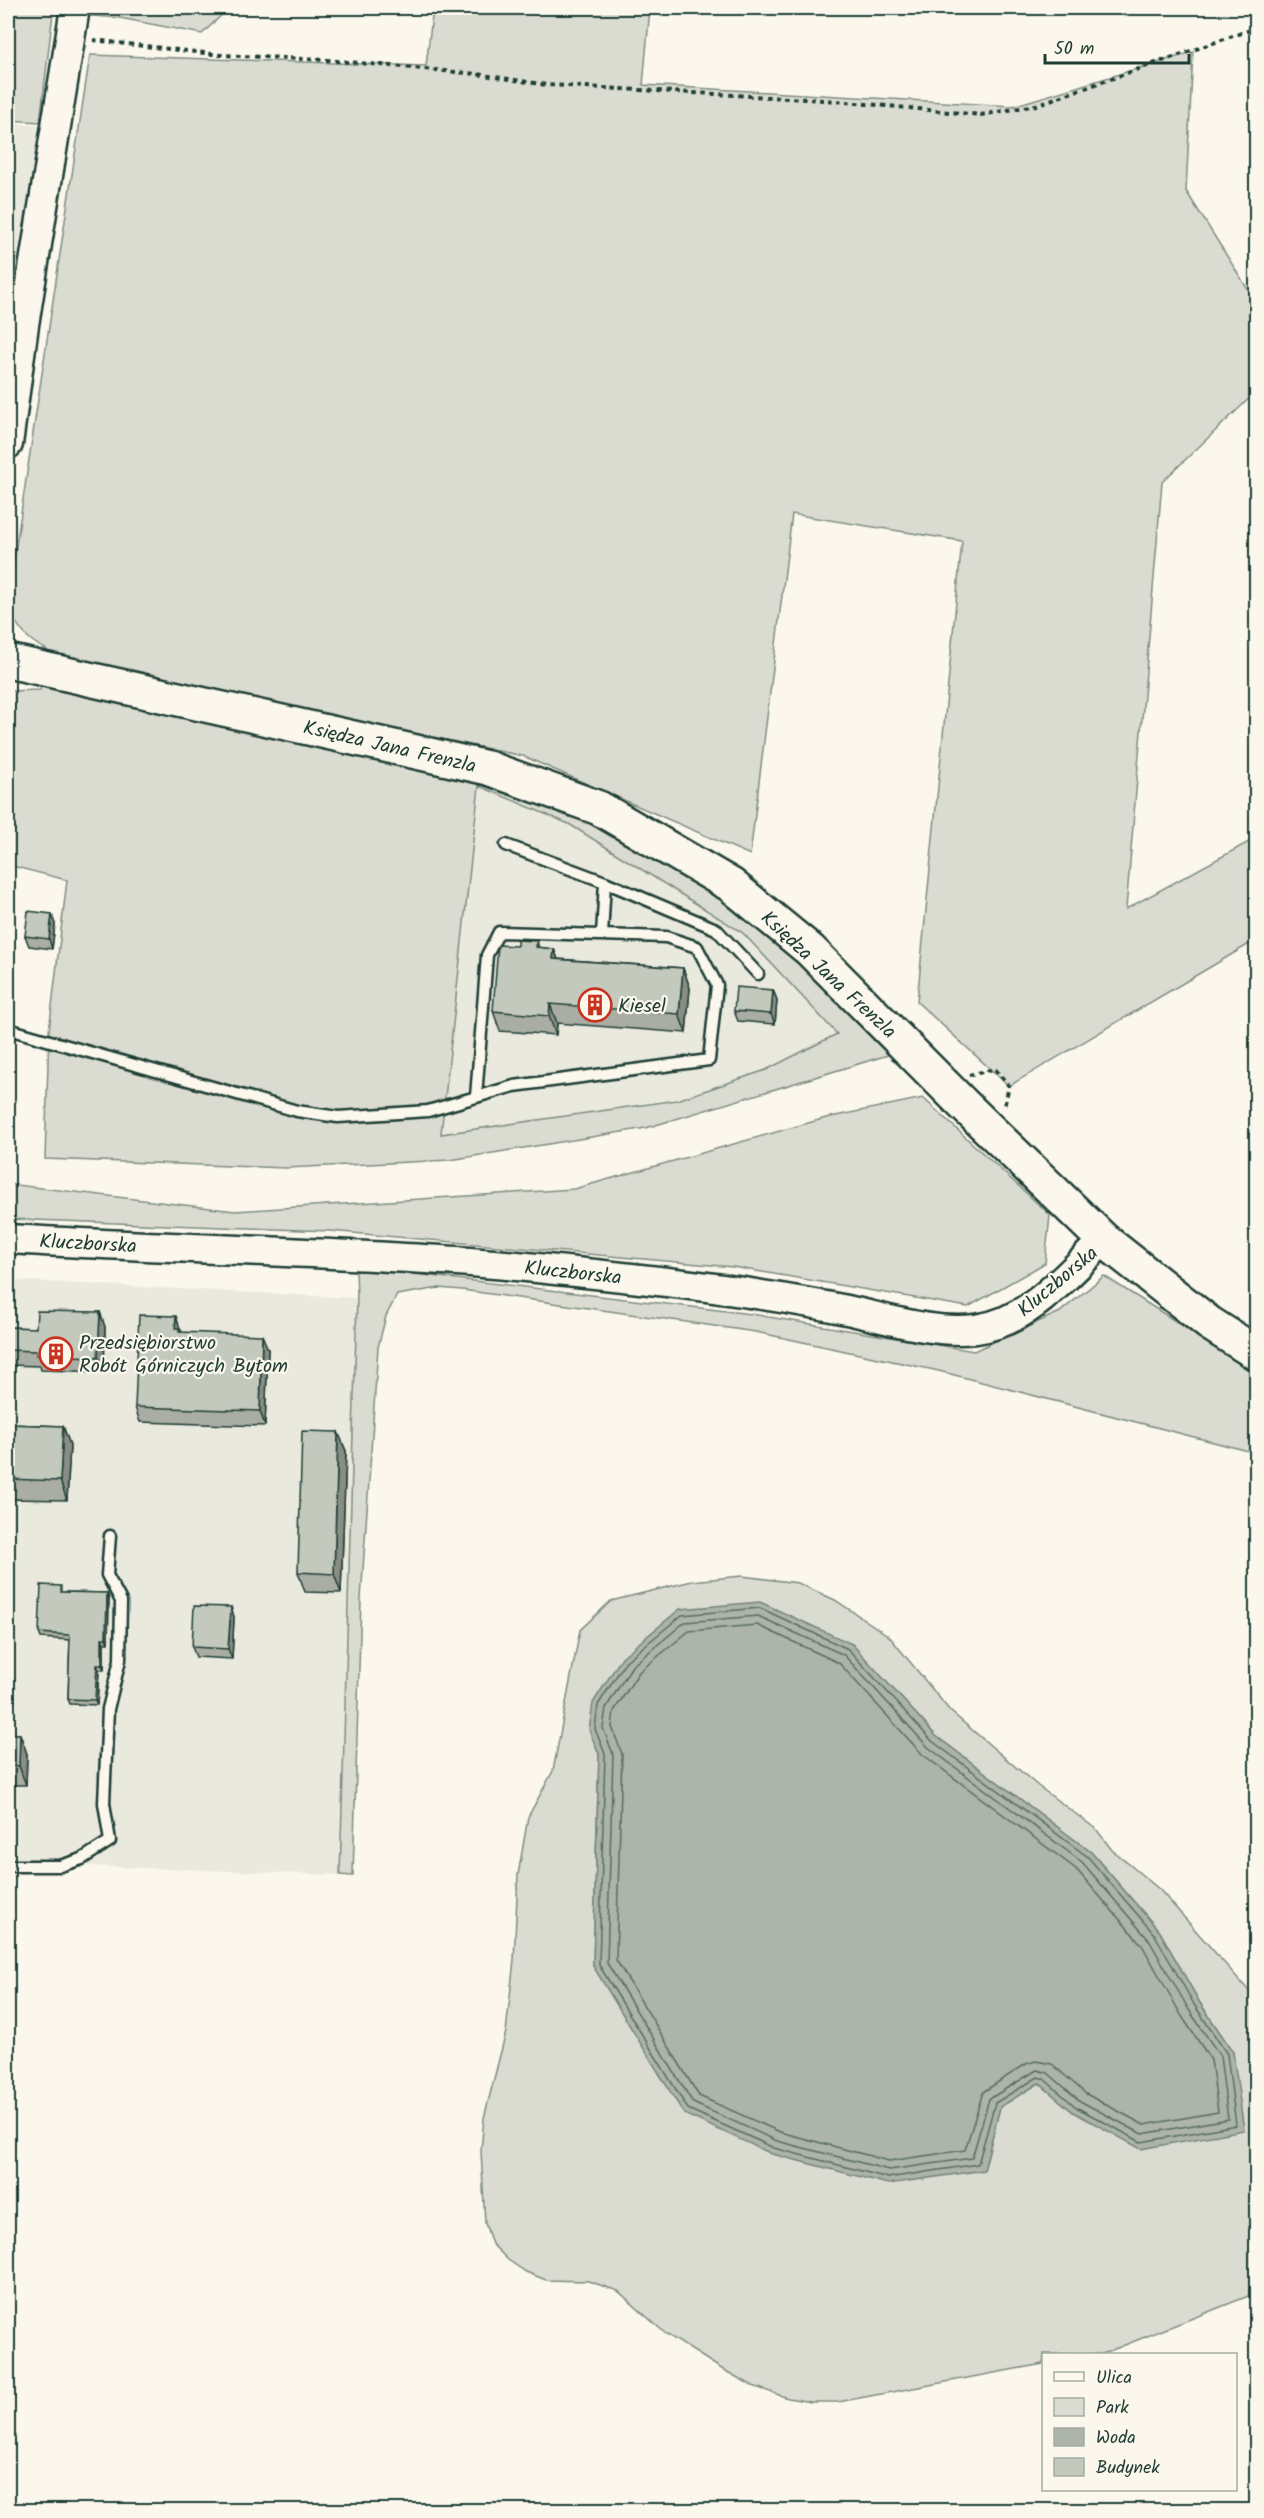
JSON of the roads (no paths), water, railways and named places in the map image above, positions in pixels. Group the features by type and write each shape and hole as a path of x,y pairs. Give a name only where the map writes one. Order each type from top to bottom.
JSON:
{"main road":[{"name":"Księdza Jana Frenzla","path":"8,661 488,768 599,808 731,885 810,950 874,1015 964,1090 1104,1240 1209,1323 1257,1353"}],"street":[{"path":"8,444 24,325 75,8"},
{"name":"Kluczborska","path":"8,1239 374,1256 489,1264 715,1288 803,1302 923,1327 963,1330 992,1326 1017,1317 1064,1278 1104,1240"}],"lane":[{"path":"506,845 605,882 716,929 758,974"},
{"path":"602,935 605,882"},
{"path":"8,1029 297,1110 338,1117 428,1112 514,1086 709,1060 717,984 697,947 666,937 499,932 487,955 476,1097"},
{"path":"8,1866 60,1866 82,1859 110,1841 104,1803 108,1709 120,1660 121,1601 107,1575 110,1536"}],"water":[{"path":"760,1602 852,1644 936,1736 1091,1852 1160,1932 1200,2003 1233,2052 1244,2130 1141,2149 1073,2112 1039,2083 1000,2107 984,2170 888,2184 772,2154 684,2114 593,1966 599,1754 589,1730 593,1703 622,1657 680,1609"}],"place":[{"name":"Kiesel","path":"595,1005"},
{"name":"Przedsiębiorstwo Robót Górniczych Bytom","path":"56,1354"}]}
